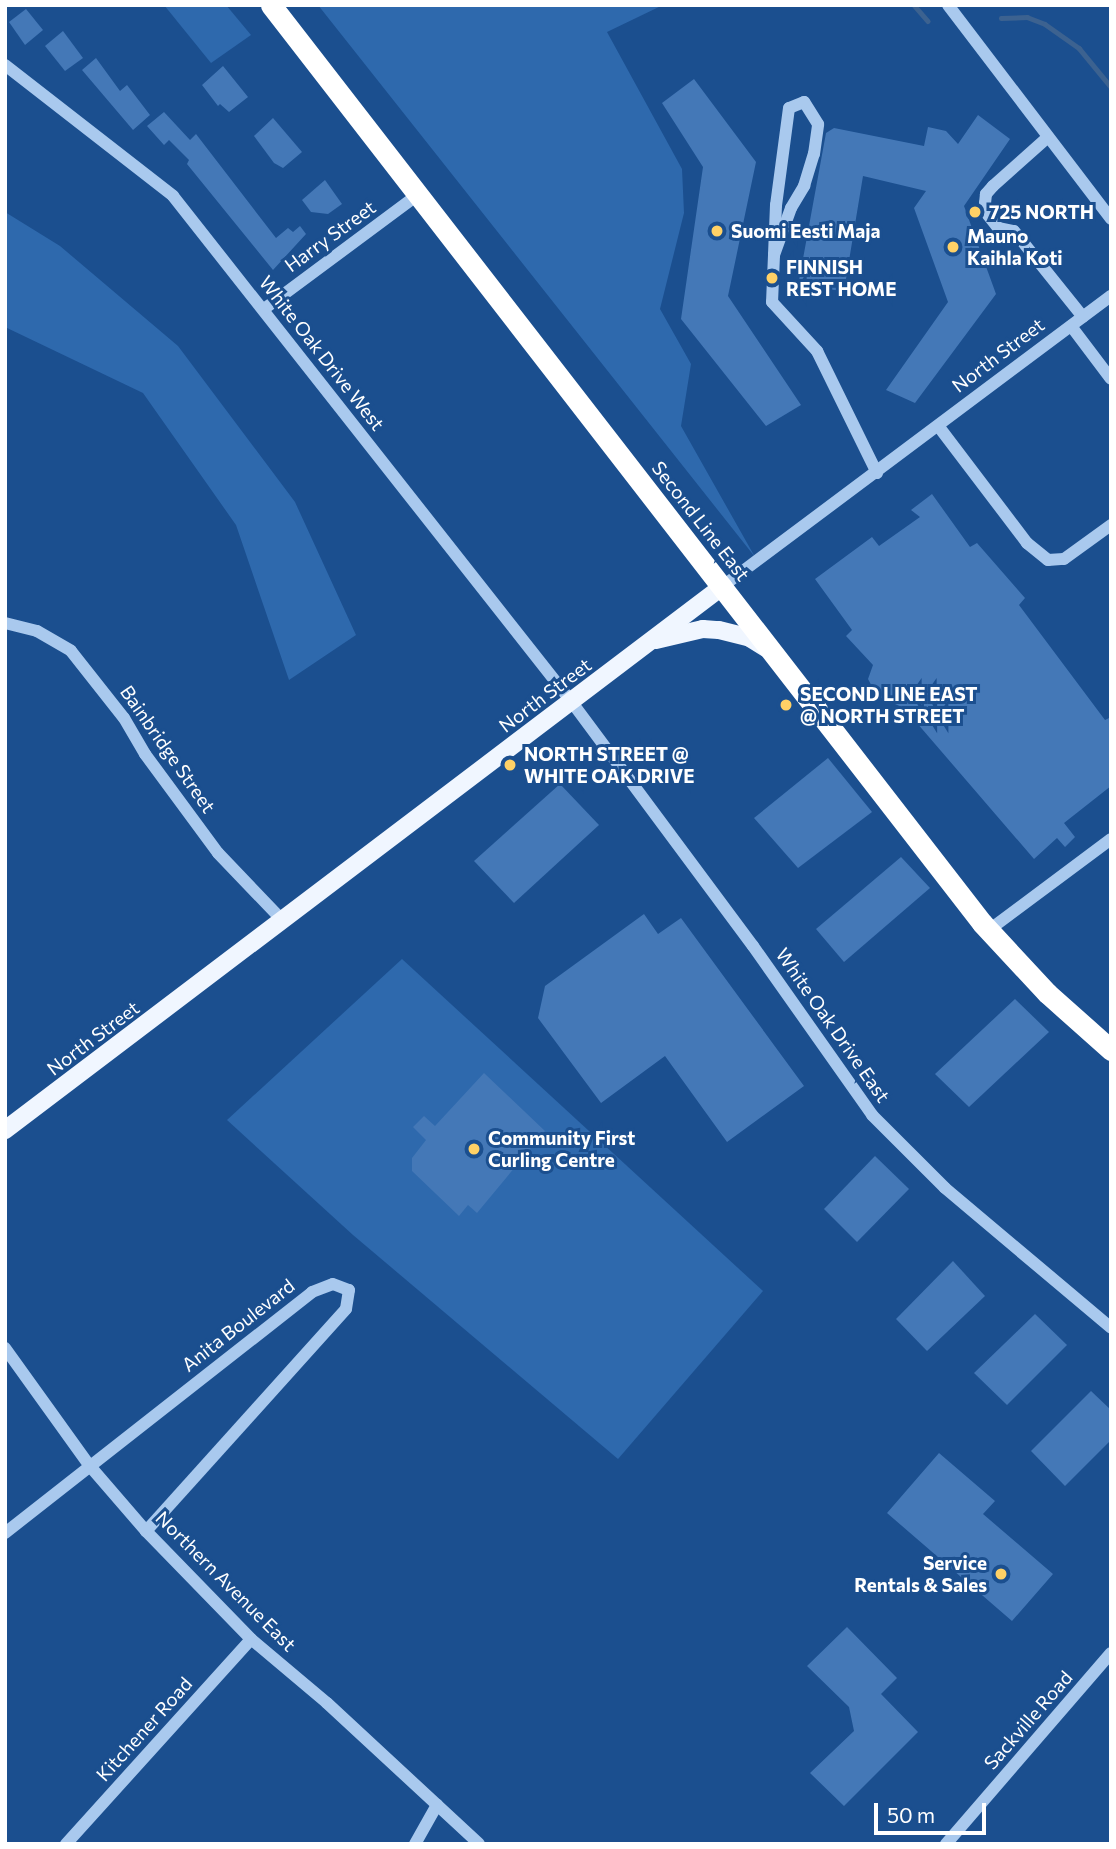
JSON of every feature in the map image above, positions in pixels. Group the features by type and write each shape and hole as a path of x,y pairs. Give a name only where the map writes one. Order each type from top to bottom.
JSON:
{"highway":[{"name":"Second Line East","path":"271,5 989,930 1047,993 1111,1049"}],"main road":[{"name":"North Street","path":"5,1130 723,586"},
{"path":"649,642 703,629 719,629 750,638 775,654"}],"street":[{"path":"948,5 1111,219"},
{"name":"White Oak Drive West","path":"5,65 173,196 571,701"},
{"path":"774,255 791,208 804,186 814,154 818,124 804,102 789,108 776,205 772,302 817,351 877,473"},
{"path":"1048,137 993,186 986,194 985,203 998,228 1014,231 1083,317"},
{"name":"Harry Street","path":"264,309 419,194"},
{"name":"North Street","path":"723,586 1111,296"},
{"path":"1071,326 1111,379"},
{"path":"939,427 1027,543 1048,560 1064,559 1111,525"},
{"name":"Bainbridge Street","path":"5,623 37,631 71,651 124,718 145,754 218,853 283,921"},
{"name":"White Oak Drive East","path":"571,701 753,946 872,1115 945,1188 1028,1254 1111,1328"},
{"path":"989,930 1111,839"},
{"name":"Anita Boulevard","path":"5,1533 312,1292 333,1284 349,1290 346,1309 146,1531"},
{"name":"Northern Avenue East","path":"5,1349 89,1465 146,1531 251,1639 327,1703 479,1844"},
{"name":"Kitchener Road","path":"66,1844 251,1639"},
{"name":"Sackville Road","path":"946,1844 1111,1653"},
{"path":"415,1844 437,1805"}],"shaded area":[{"path":"164,5 226,5 251,35 211,63"},
{"path":"318,5 663,5 607,32 682,169 684,213 660,309 691,364 681,426 755,557"},
{"path":"5,212 60,246 178,346 295,502 356,635 289,680 236,525 143,393 5,327"},
{"path":"402,959 763,1291 618,1459 353,1235 227,1120"}],"building":[{"path":"26,9 43,30 25,45 9,22"},
{"path":"63,31 83,58 65,71 45,46"},
{"path":"96,58 120,91 127,85 150,115 133,130 82,70"},
{"path":"223,66 248,97 229,112 220,104 218,106 202,85"},
{"name":"Suomi Eesti Maja","path":"694,79 756,162 728,296 801,405 766,426 681,319 703,167 662,103"},
{"path":"164,112 190,140 196,134 276,238 288,228 293,232 300,226 306,234 273,270 187,164 189,160 169,140 164,145 147,126"},
{"name":"Mauno Kaihla Koti","path":"978,115 1010,139 964,206 996,294 915,403 886,390 948,302 914,208 926,191 863,176 844,291 798,286 826,133 834,128 924,146 928,127 946,131 958,144"},
{"path":"273,118 302,152 283,168 274,163 254,136"},
{"path":"325,180 342,204 328,214 311,212 302,200"},
{"path":"932,494 970,547 977,543 1025,598 1019,605 1105,720 1111,717 1111,786 1064,823 1075,837 1065,847 1057,838 1034,859 904,708 877,696 868,679 873,665 846,636 852,630 815,579 872,537 879,546 920,517 911,510"},
{"path":"828,758 872,812 798,868 754,818"},
{"path":"560,784 599,825 514,903 474,861"},
{"path":"901,857 930,888 844,962 816,929"},
{"path":"644,914 658,934 681,918 804,1086 727,1142 665,1056 601,1103 538,1018 545,986"},
{"path":"1015,999 1049,1032 969,1107 935,1074"},
{"name":"Community First Curling Centre","path":"484,1073 545,1131 477,1213 468,1205 459,1216 412,1171 412,1158 426,1140 413,1127 424,1116 435,1126"},
{"path":"875,1156 909,1189 857,1242 824,1209"},
{"path":"953,1261 985,1296 927,1351 896,1319"},
{"path":"1035,1314 1067,1345 1007,1405 974,1373"},
{"path":"1091,1391 1111,1410 1111,1440 1065,1486 1031,1451"},
{"path":"939,1453 995,1501 983,1514 1053,1574 1012,1621 887,1513"},
{"path":"847,1627 897,1678 881,1694 918,1732 844,1806 810,1773 854,1731 849,1707 807,1666"}],"waterway":[{"path":"914,5 928,21"},
{"path":"1001,18 1027,17 1045,24 1079,48 1111,87"}],"place":[{"name":"725 NORTH","path":"975,212"},
{"name":"Suomi Eesti Maja","path":"717,231"},
{"name":"Mauno Kaihla Koti","path":"953,247"},
{"name":"FINNISH REST HOME","path":"772,278"},
{"name":"SECOND LINE EAST @ NORTH STREET","path":"786,705"},
{"name":"NORTH STREET @ WHITE OAK DRIVE","path":"510,765"},
{"name":"Community First Curling Centre","path":"474,1149"},
{"name":"Service Rentals & Sales","path":"1001,1574"}]}
